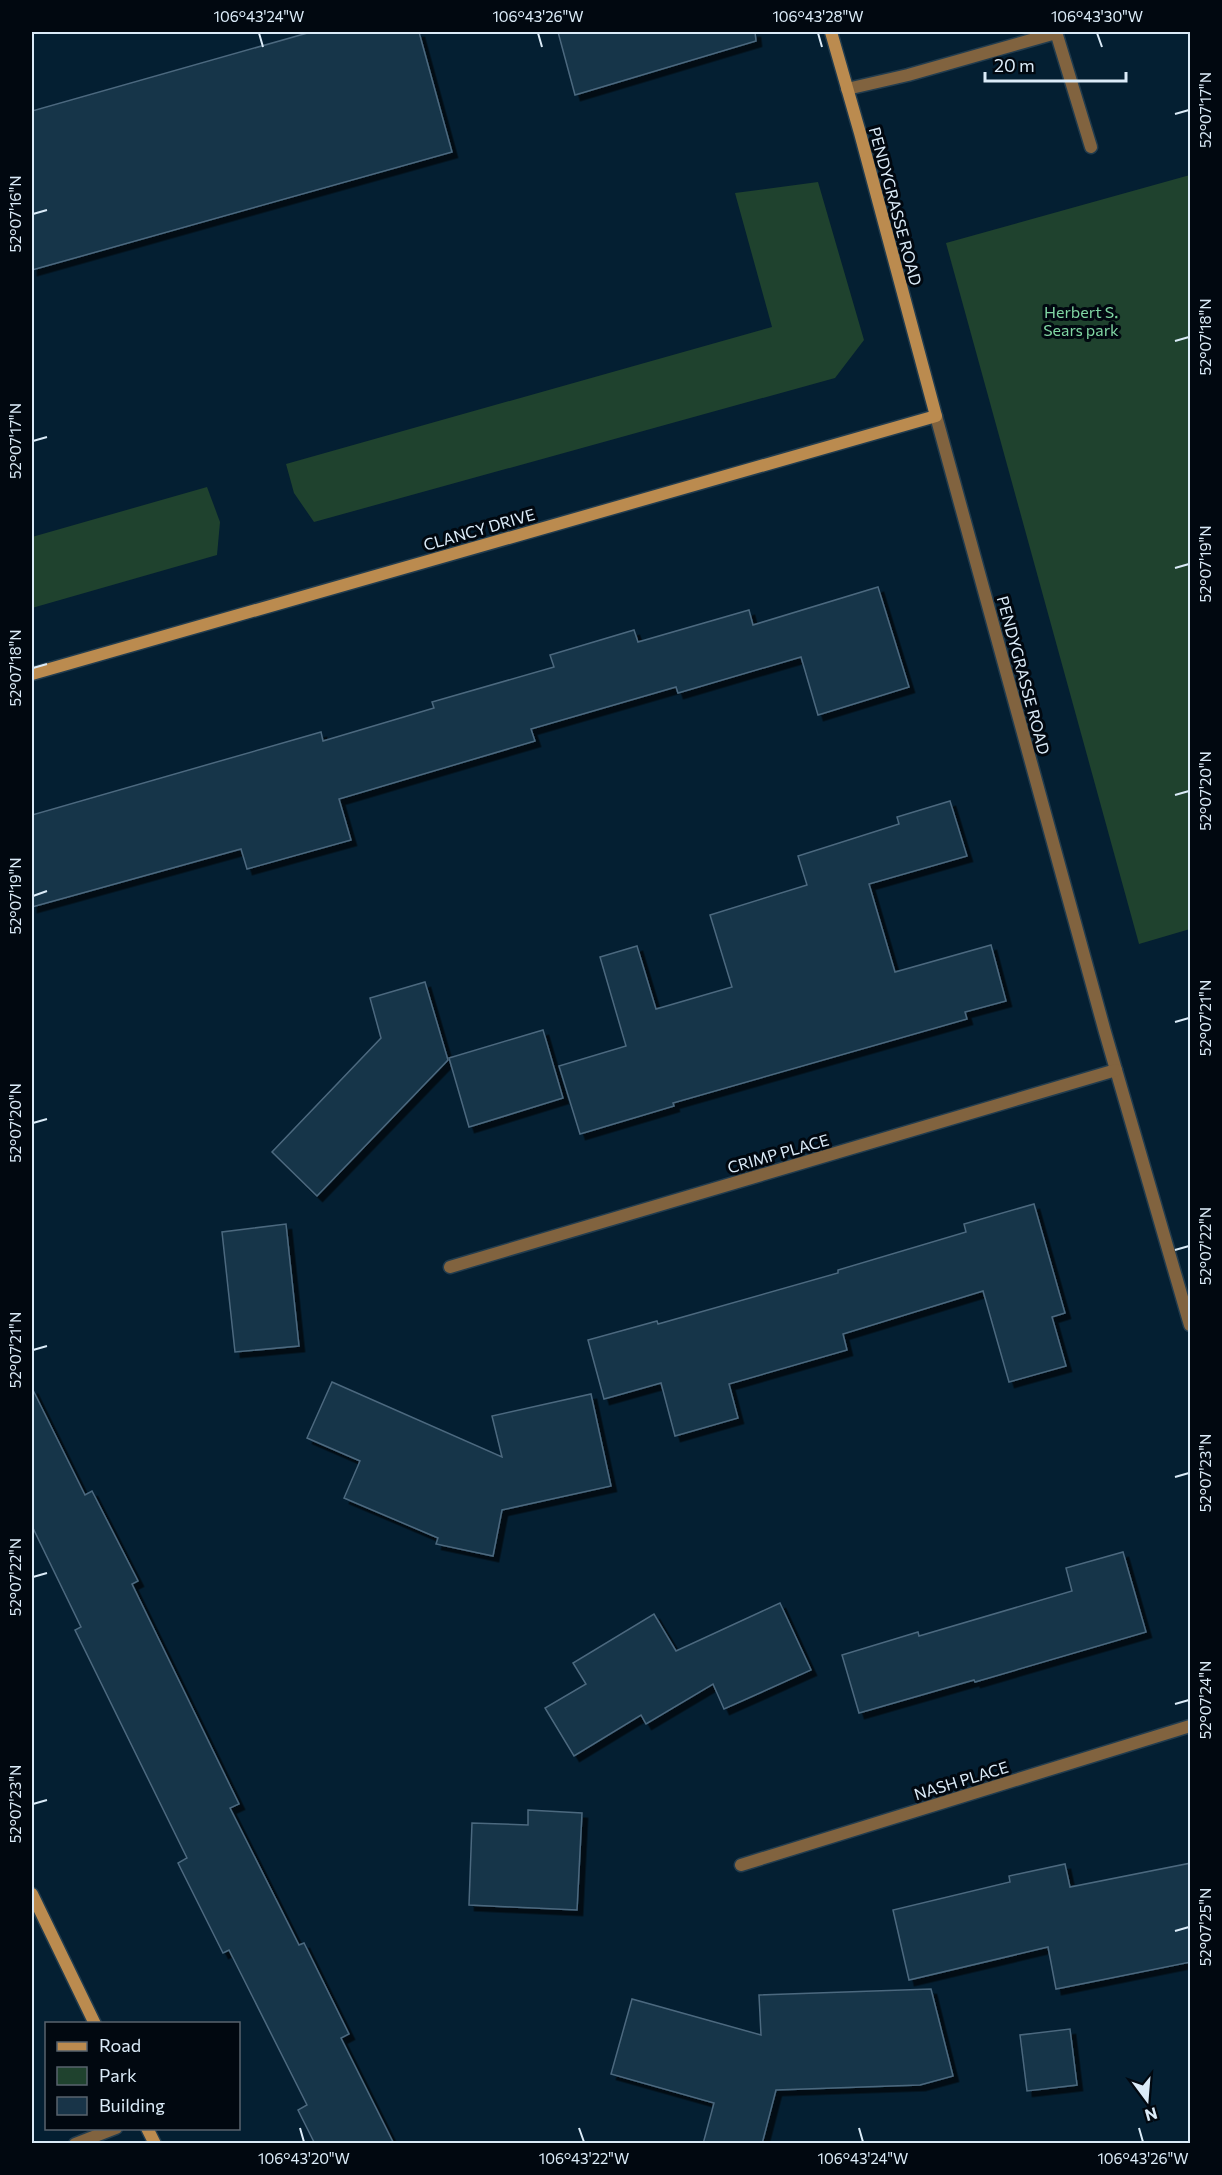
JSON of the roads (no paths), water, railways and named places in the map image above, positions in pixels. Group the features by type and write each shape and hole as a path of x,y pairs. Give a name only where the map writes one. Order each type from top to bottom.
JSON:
{"street":[{"name":"PENDYGRASSE ROAD","path":"831,32 1116,1071 1191,1325"},
{"path":"847,89 908,75 1056,32 1091,147"},
{"name":"CLANCY DRIVE","path":"32,674 936,416"},
{"name":"CRIMP PLACE","path":"450,1267 1116,1071"},
{"name":"NASH PLACE","path":"741,1865 1191,1726"},
{"path":"32,1894 94,2022"},
{"path":"75,2144 112,2130"},
{"path":"148,2130 155,2144"}],"park label":[{"name":"Herbert S. Sears park","path":"1081,320"}]}
